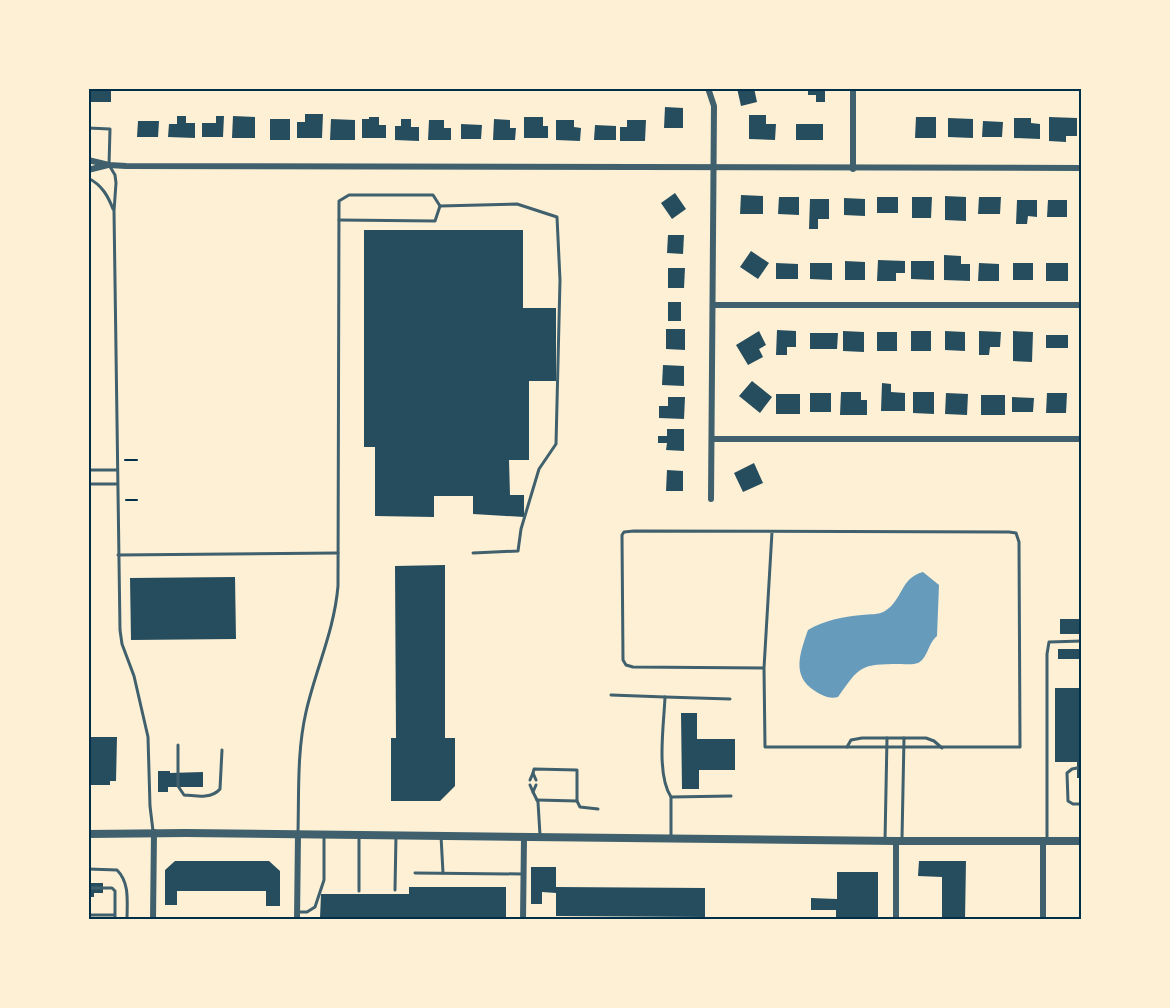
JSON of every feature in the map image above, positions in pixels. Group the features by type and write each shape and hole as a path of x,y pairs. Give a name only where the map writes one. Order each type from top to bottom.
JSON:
{"street":[{"path":"708,88 714,106 711,499"},
{"path":"853,88 853,169"},
{"path":"88,160 109,165 1082,168"},
{"path":"88,170 109,165"},
{"path":"713,304 1082,305"},
{"path":"713,439 1082,439"},
{"path":"153,920 154,832"},
{"path":"88,834 154,832 885,841 1082,841"},
{"path":"297,916 298,834"},
{"path":"523,920 524,837"},
{"path":"896,920 899,841"},
{"path":"1043,920 1045,841"}],"lane":[{"path":"88,128 110,129 109,165 116,183 114,211 121,638 134,676 148,737 150,806 154,832"},
{"path":"88,178 104,191 114,211"},
{"path":"298,834 302,733 336,608 339,553 339,201 349,195 433,195 440,206"},
{"path":"440,206 517,204 557,217 560,280 556,444 539,469 521,529 518,551 473,553"},
{"path":"339,220 435,221 440,206"},
{"path":"88,470 117,470"},
{"path":"88,484 117,484"},
{"path":"764,668 633,667 626,665 623,660 622,535 628,531 1016,533 1019,542 1020,747 765,747 764,668 772,532"},
{"path":"118,555 339,553"},
{"path":"1045,841 1049,642 1082,641"},
{"path":"611,695 730,699"},
{"path":"665,697 663,767 665,788 671,797 671,838"},
{"path":"885,841 887,738"},
{"path":"899,841 904,738"},
{"path":"847,747 853,739 926,738 942,748"},
{"path":"178,745 178,786 183,795 216,794 220,789 222,750"},
{"path":"1077,768 1067,773 1068,801 1073,804 1082,804"},
{"path":"530,780 534,769 577,770 577,801 580,807 598,809"},
{"path":"533,773 536,780"},
{"path":"530,785 537,800 540,837"},
{"path":"533,792 536,785"},
{"path":"671,797 731,796"},
{"path":"537,800 577,801"},
{"path":"297,916 315,907 324,880 324,834"},
{"path":"359,835 359,891"},
{"path":"395,890 396,835"},
{"path":"441,836 443,873"},
{"path":"88,869 117,870 124,876 127,920"},
{"path":"415,873 524,874"},
{"path":"88,888 112,888 114,917 88,915"}],"path":[{"path":"123,460 137,460"},
{"path":"123,500 137,500"}],"water":[{"path":"923,572 939,585 937,636 921,661 914,664 869,666 862,669 851,679 838,697 823,696 807,685 800,671 800,655 808,630 834,620 883,612 891,606 910,579"}],"building":[{"path":"91,88 111,88 111,102 91,102"},
{"path":"737,88 754,88 757,102 741,106"},
{"path":"808,88 825,88 825,102 816,102 816,95 808,95"},
{"path":"665,107 683,108 683,128 664,128"},
{"path":"305,114 323,114 322,138 297,138 297,122 305,122"},
{"path":"749,115 766,115 766,124 776,124 775,140 749,139"},
{"path":"177,116 186,116 186,123 195,123 195,138 168,137 169,124 177,124"},
{"path":"216,116 224,116 223,137 202,137 202,123 216,123"},
{"path":"233,116 255,117 255,138 232,138"},
{"path":"369,117 379,117 379,125 386,125 386,138 362,138 362,119 369,119"},
{"path":"524,117 543,117 543,126 548,126 548,138 524,138"},
{"path":"916,117 936,117 936,138 915,138"},
{"path":"1049,117 1077,118 1077,136 1066,136 1066,142 1049,141"},
{"path":"948,118 973,119 973,138 948,137"},
{"path":"1014,118 1031,118 1031,123 1040,124 1040,139 1014,138"},
{"path":"270,119 290,119 290,140 270,140"},
{"path":"331,119 355,120 355,140 330,140"},
{"path":"401,119 411,119 411,127 419,127 419,141 395,140 395,126 401,126"},
{"path":"494,119 510,120 510,128 516,128 515,140 493,140"},
{"path":"429,120 444,120 444,128 451,128 451,140 428,140"},
{"path":"556,120 574,120 574,127 581,128 580,141 556,140"},
{"path":"627,120 646,120 645,141 620,141 620,127 627,127"},
{"path":"138,121 159,121 158,137 137,137"},
{"path":"983,121 1003,122 1002,137 982,137"},
{"path":"461,124 482,125 481,139 461,139"},
{"path":"796,124 823,124 823,140 796,140"},
{"path":"595,125 616,126 616,140 594,140"},
{"path":"675,193 686,209 672,219 661,203"},
{"path":"741,195 763,196 763,214 740,214"},
{"path":"945,196 966,197 966,221 945,220"},
{"path":"779,197 799,197 799,215 778,214"},
{"path":"877,197 898,197 898,213 877,213"},
{"path":"912,197 932,197 931,218 912,218"},
{"path":"979,197 1001,197 1000,214 978,214"},
{"path":"844,198 865,199 865,216 844,215"},
{"path":"810,199 829,199 829,219 818,219 818,229 809,229"},
{"path":"1017,200 1037,200 1037,217 1028,216 1027,224 1016,224"},
{"path":"1048,200 1067,200 1067,217 1047,217"},
{"path":"364,230 523,230 523,308 556,308 556,381 529,381 529,460 509,460 510,495 524,495 524,517 473,514 473,496 434,496 434,517 375,516 375,447 364,447"},
{"path":"668,235 684,235 683,254 667,253"},
{"path":"751,251 769,263 758,279 740,267"},
{"path":"944,255 961,256 961,264 970,264 970,281 944,280"},
{"path":"878,260 905,261 905,273 896,273 896,281 877,281"},
{"path":"845,261 865,262 865,280 845,280"},
{"path":"911,261 934,261 934,280 911,279"},
{"path":"776,263 798,264 798,279 776,279"},
{"path":"810,263 832,263 832,280 810,279"},
{"path":"979,263 999,264 999,281 978,281"},
{"path":"1013,263 1033,263 1033,280 1013,280"},
{"path":"1046,263 1068,263 1068,281 1046,281"},
{"path":"668,268 685,268 684,288 668,288"},
{"path":"668,302 681,302 681,321 668,321"},
{"path":"666,329 685,329 685,350 666,349"},
{"path":"777,330 796,331 796,347 787,347 787,355 776,355"},
{"path":"759,331 766,345 759,349 763,357 748,365 736,345"},
{"path":"843,331 864,332 864,352 843,351"},
{"path":"911,331 931,331 931,351 911,351"},
{"path":"945,331 965,332 965,351 945,350"},
{"path":"979,331 1001,332 1000,347 990,347 989,355 979,355"},
{"path":"1013,331 1033,332 1032,362 1013,361"},
{"path":"877,332 897,332 897,351 877,351"},
{"path":"810,333 838,333 837,349 810,349"},
{"path":"1046,335 1068,335 1068,348 1046,348"},
{"path":"663,365 684,366 684,386 662,385"},
{"path":"752,381 772,397 760,413 739,396"},
{"path":"882,383 891,384 891,392 905,393 905,411 881,411"},
{"path":"841,392 861,392 861,400 867,400 867,415 840,415"},
{"path":"913,392 934,392 934,414 913,413"},
{"path":"810,393 831,393 831,412 810,412"},
{"path":"946,393 968,394 967,415 945,414"},
{"path":"1047,393 1067,393 1066,413 1046,413"},
{"path":"776,394 800,394 800,414 776,414"},
{"path":"981,395 1005,395 1005,415 981,415"},
{"path":"668,397 685,397 684,419 659,418 659,406 668,406"},
{"path":"1012,397 1034,398 1033,412 1012,412"},
{"path":"667,429 684,429 684,451 666,450 667,443 658,443 658,436 667,436"},
{"path":"754,463 763,483 743,492 734,473"},
{"path":"667,470 683,471 683,491 666,491"},
{"path":"445,565 445,738 455,738 455,786 440,801 391,801 391,738 396,738 395,566"},
{"path":"235,577 236,639 131,640 130,578"},
{"path":"1060,619 1082,619 1082,634 1060,634"},
{"path":"1058,649 1082,649 1082,659 1058,659"},
{"path":"1055,688 1082,688 1082,778 1077,778 1077,762 1055,762"},
{"path":"681,713 697,713 697,739 735,739 735,770 699,770 699,789 682,789"},
{"path":"88,737 117,737 116,781 110,781 110,785 88,785"},
{"path":"158,771 203,772 203,787 168,787 168,792 158,792"},
{"path":"175,861 269,861 280,871 280,906 266,906 266,891 177,891 177,905 165,905 165,870"},
{"path":"919,861 966,861 965,920 942,920 942,877 918,876"},
{"path":"531,867 556,867 556,887 705,888 705,917 556,916 556,893 542,892 542,904 531,904"},
{"path":"837,872 878,872 878,920 836,920 836,910 811,910 811,898 837,899"},
{"path":"88,883 103,883 103,893 94,893 94,897 88,897"},
{"path":"409,887 506,887 506,920 320,918 321,894 409,894"}]}
